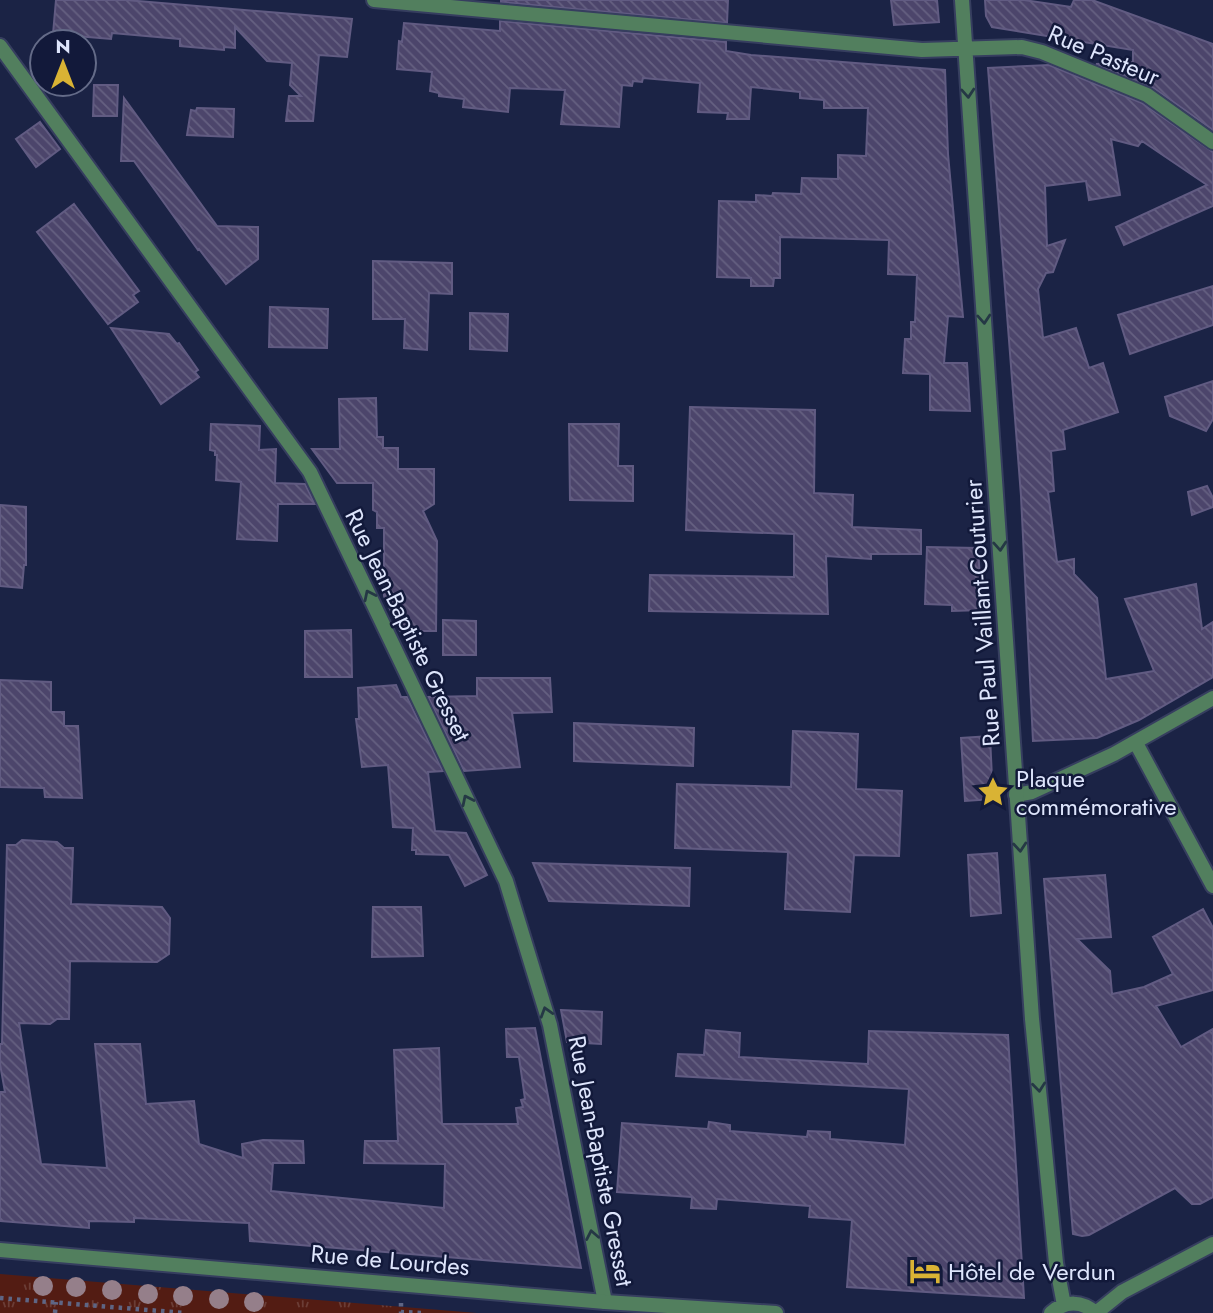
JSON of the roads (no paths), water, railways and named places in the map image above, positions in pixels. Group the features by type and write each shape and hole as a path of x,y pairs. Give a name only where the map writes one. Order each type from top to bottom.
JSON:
{"street":[{"name":"Rue Pasteur","path":"374,0 922,50 1022,47 1042,52 1147,95 1213,142"},
{"name":"Rue Paul Vaillant-Couturier","path":"961,0 1033,1032 1056,1263 1058,1309"},
{"name":"Rue Jean-Baptiste Gresset","path":"0,46 302,461 316,484 506,881 550,1025 606,1302"},
{"path":"1016,795 1032,792 1136,743 1213,698"},
{"path":"1136,743 1213,887"},
{"path":"1058,1309 1081,1304 1096,1313 1122,1292 1213,1244"},
{"name":"Rue de Lourdes","path":"0,1250 606,1302 776,1313"}],"place":[{"name":"Plaque commémorative","path":"993,792"},
{"name":"Hôtel de Verdun","path":"925,1271"}]}
